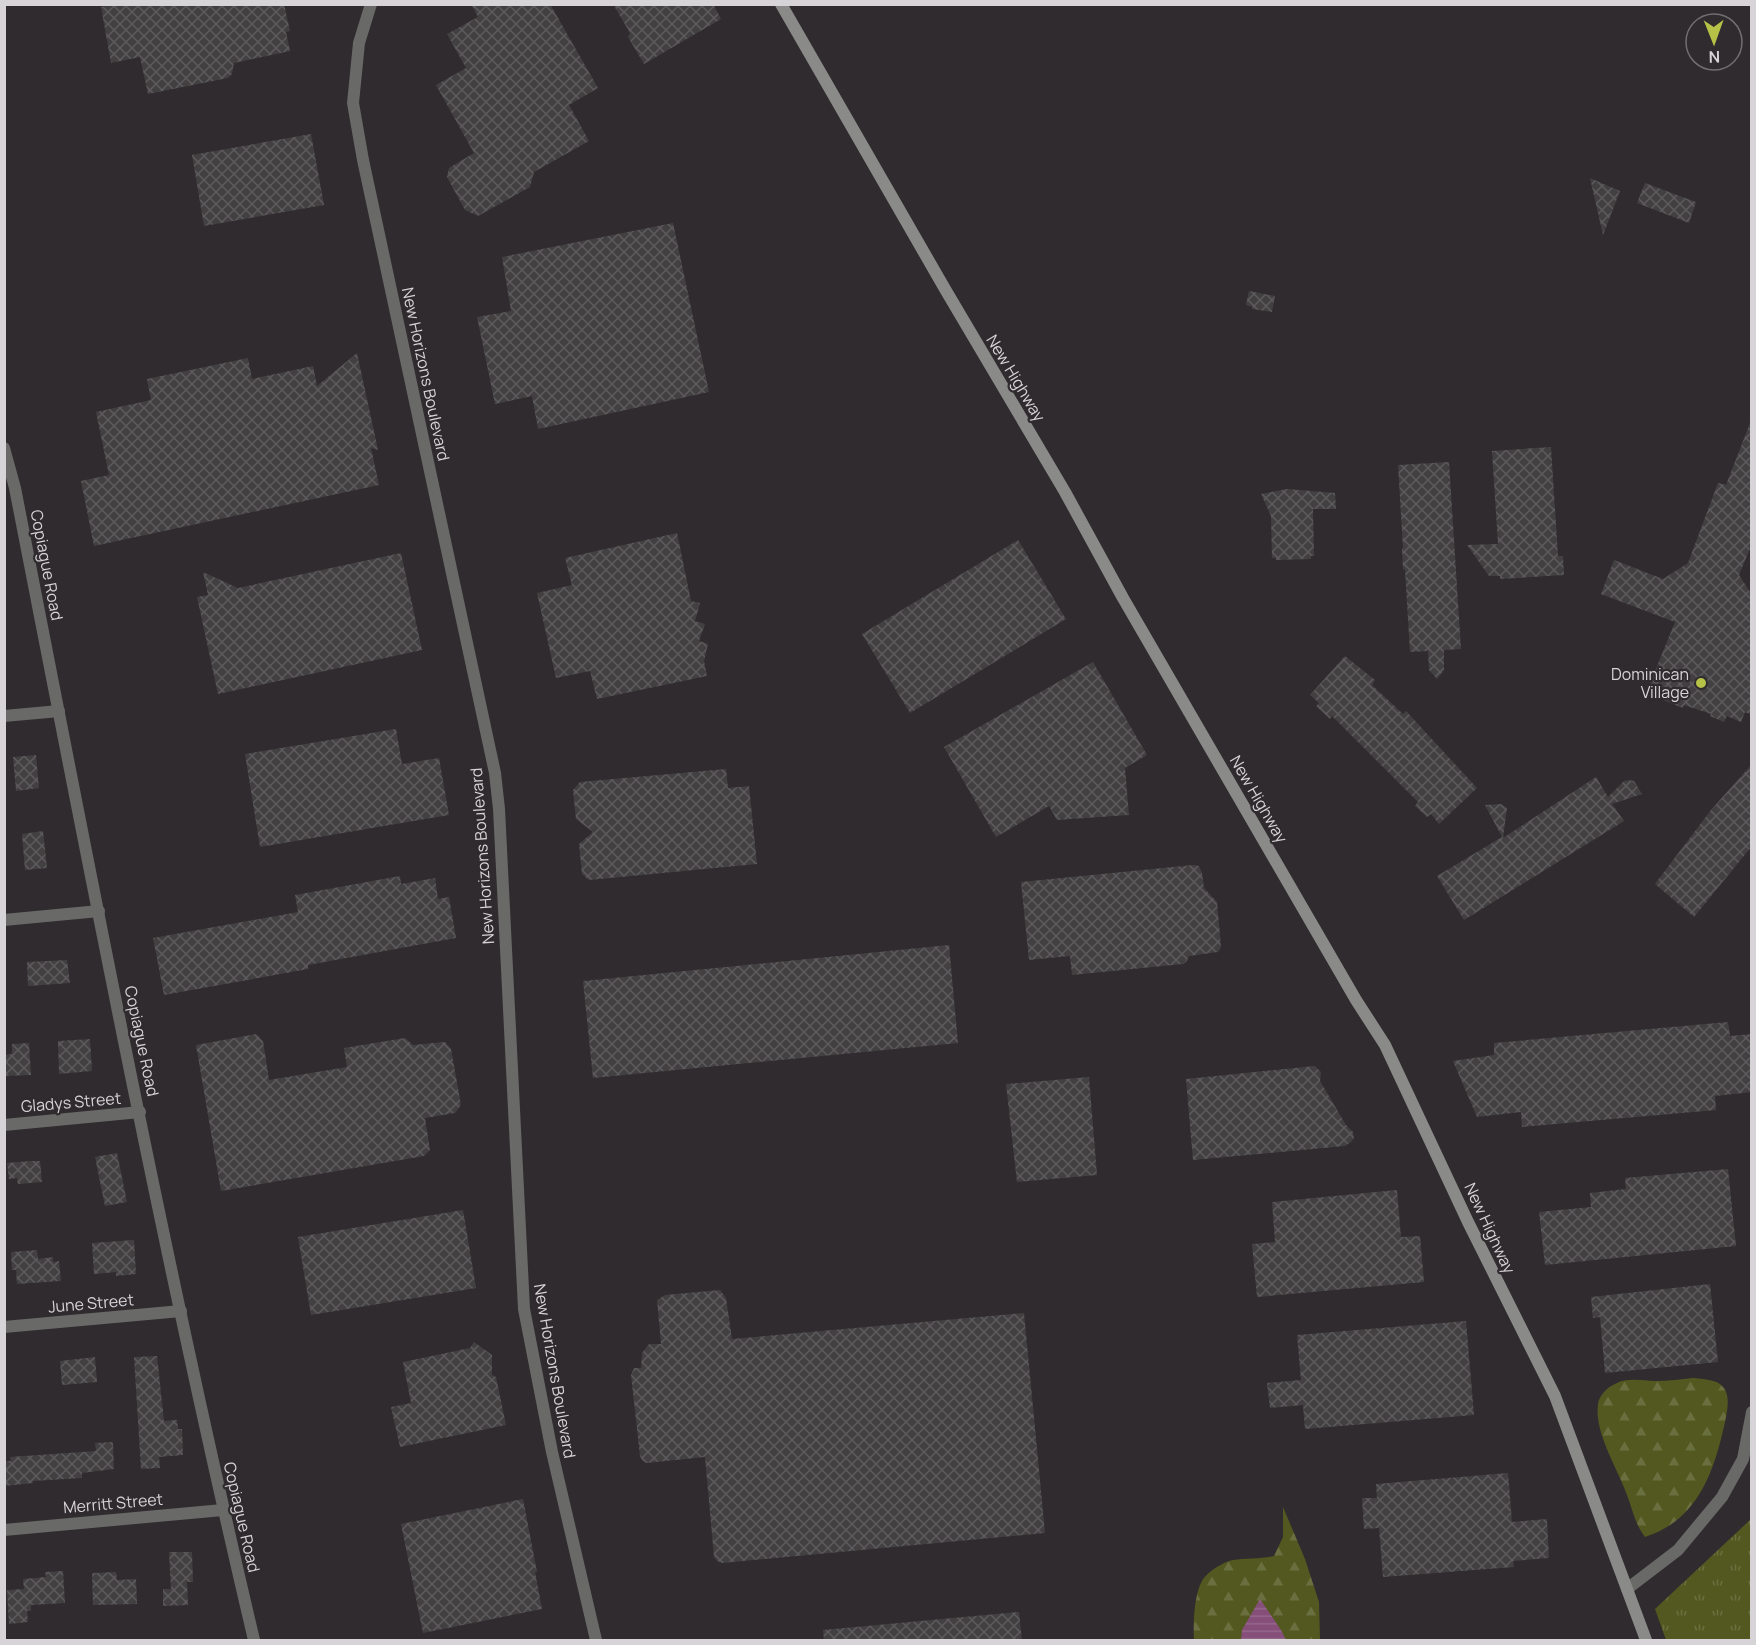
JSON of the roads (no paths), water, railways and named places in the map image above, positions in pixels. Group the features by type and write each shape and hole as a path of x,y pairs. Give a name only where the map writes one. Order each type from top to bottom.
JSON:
{"main road":[{"name":"New Highway","path":"782,4 945,290 1065,492 1123,598 1338,969 1385,1045 1468,1222 1555,1396 1646,1641"}],"street":[{"name":"New Horizons Boulevard","path":"371,4 359,44 353,103 365,169 495,773 524,1309 552,1452 596,1641"},
{"name":"Copiague Road","path":"4,448 10,489 59,711 181,1311 254,1641"},
{"path":"4,716 59,711"},
{"path":"4,920 99,911"},
{"name":"Gladys Street","path":"4,1125 140,1112"},
{"name":"June Street","path":"4,1328 181,1311"},
{"path":"1627,1589 1678,1550 1722,1497 1747,1460 1752,1412"},
{"name":"Merritt Street","path":"4,1530 224,1510"}],"place":[{"name":"Dominican Village","path":"1701,683"}]}
